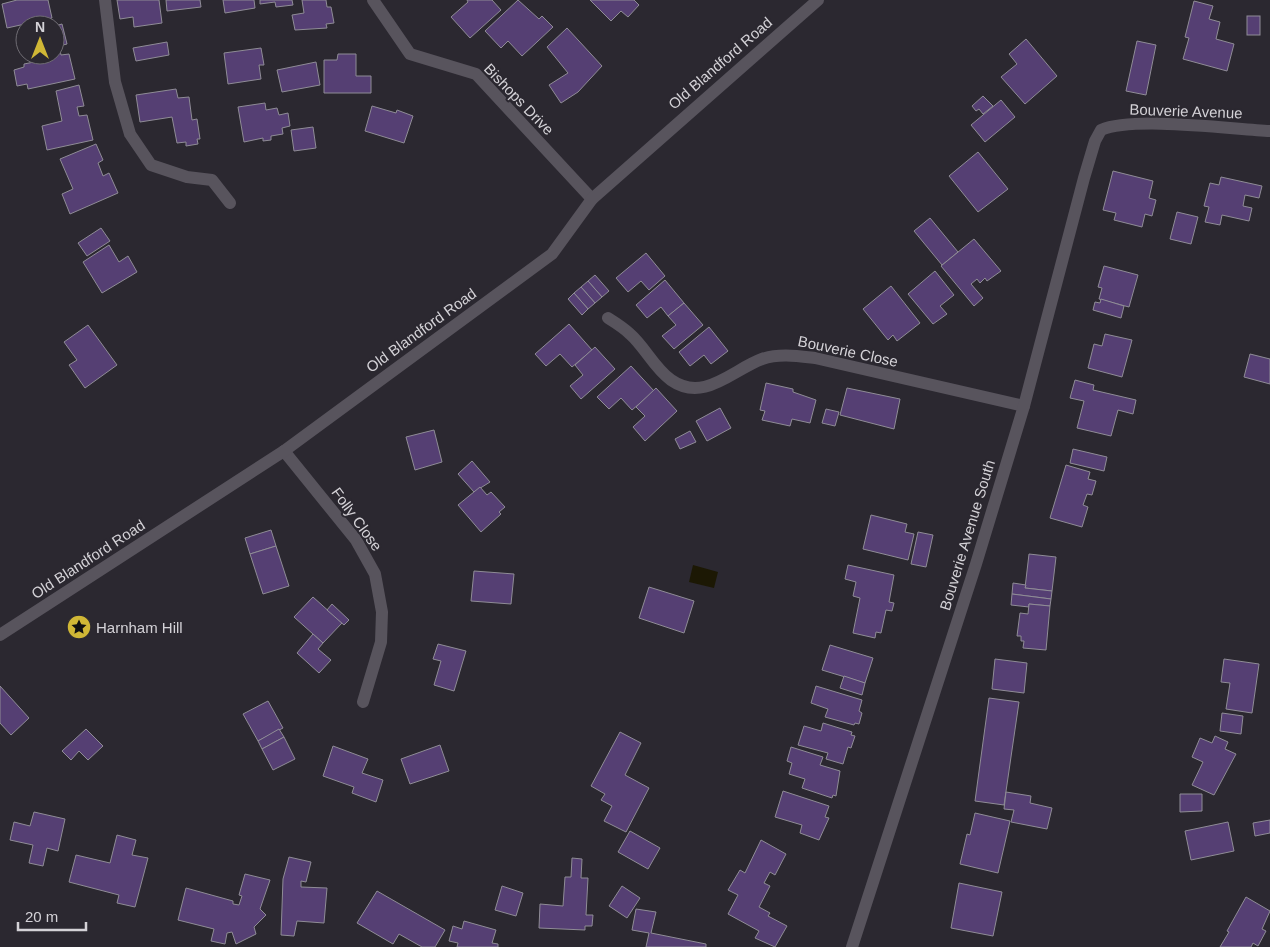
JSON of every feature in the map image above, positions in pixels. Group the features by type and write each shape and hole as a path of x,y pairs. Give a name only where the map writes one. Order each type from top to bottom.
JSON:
{"street":[{"path":"106,0 116,82 130,134 151,165 186,177 212,180 230,203"},
{"name":"Bishops Drive","path":"372,0 410,54 476,74 592,199"},
{"name":"Old Blandford Road","path":"0,635 284,451 552,254 592,199 818,0"},
{"name":"Bouverie Avenue","path":"1101,130 1111,126 1140,125 1270,131"},
{"name":"Bouverie Avenue South","path":"852,947 976,564 1024,406 1087,169 1101,130"},
{"name":"Bouverie Close","path":"608,318 630,334 670,380 692,388 704,388 716,384 763,358 787,355 815,358 1024,406"},
{"name":"Folly Close","path":"284,451 356,540 375,574 382,612 381,642 363,702"}],"shaded area":[{"path":"693,565 718,572 714,588 689,582"}],"building":[{"path":"17,0 48,0 51,15 15,15 15,26 7,28 2,4"},
{"path":"117,0 159,0 162,23 134,27 133,17 120,19"},
{"path":"166,0 200,0 201,7 167,11"},
{"path":"223,0 254,0 255,8 225,13"},
{"path":"260,0 292,0 293,5 276,7 275,2 260,4"},
{"path":"302,0 326,0 327,7 331,7 334,23 326,24 327,28 295,30 292,15 304,13"},
{"path":"467,0 492,0 501,10 470,38 451,17 468,2"},
{"path":"518,0 539,19 542,16 553,27 522,56 508,41 501,48 485,31"},
{"path":"590,0 634,0 639,5 628,17 621,11 611,21"},
{"path":"1194,1 1213,6 1209,19 1220,22 1216,39 1234,44 1227,71 1183,59 1189,38 1185,37"},
{"path":"1247,16 1260,16 1260,35 1247,35"},
{"path":"567,28 602,66 578,92 561,103 549,85 568,73 547,47"},
{"path":"1026,39 1057,76 1025,104 1001,77 1017,64 1009,54"},
{"path":"1137,41 1156,45 1146,95 1126,91"},
{"path":"167,42 169,55 136,61 133,48"},
{"path":"261,48 264,65 259,65 261,79 228,84 224,53"},
{"path":"65,54 69,54 75,79 28,89 27,84 17,86 14,70 24,67 24,65 65,65"},
{"path":"338,54 356,54 356,76 371,76 371,93 324,93 324,60 337,60"},
{"path":"316,62 320,85 282,92 277,70"},
{"path":"79,85 84,106 77,107 79,116 87,115 93,140 47,150 42,126 62,121 56,91"},
{"path":"176,89 178,98 189,97 192,120 197,119 200,139 197,139 198,144 186,146 186,142 177,143 172,117 140,122 136,95"},
{"path":"983,96 993,106 983,114 979,109 976,111 972,106"},
{"path":"1001,100 1015,117 985,142 971,125"},
{"path":"265,103 266,110 277,108 279,115 288,113 290,126 282,128 283,134 271,136 271,140 263,141 263,138 244,142 238,107"},
{"path":"372,106 396,113 397,110 413,116 404,143 365,131"},
{"path":"313,127 316,148 294,151 291,130"},
{"path":"96,144 103,160 98,163 103,176 109,173 118,193 70,214 62,194 73,189 60,159"},
{"path":"978,152 1008,189 978,212 949,176"},
{"path":"1113,171 1153,181 1149,198 1156,200 1152,216 1145,214 1142,227 1114,220 1116,213 1103,210"},
{"path":"1221,177 1262,186 1259,198 1245,195 1243,206 1252,208 1249,221 1222,215 1220,225 1205,222 1209,207 1204,206 1210,183 1219,185"},
{"path":"1177,212 1198,217 1191,244 1170,239"},
{"path":"930,218 958,252 942,265 914,231"},
{"path":"101,228 110,241 87,256 78,243"},
{"path":"974,239 1001,271 987,281 985,278 980,283 977,279 971,284 983,298 974,306 941,266"},
{"path":"109,245 119,262 128,256 137,272 102,293 83,262"},
{"path":"646,253 665,276 649,290 641,281 628,292 616,278"},
{"path":"1104,266 1138,275 1129,307 1099,299 1102,288 1098,287"},
{"path":"935,271 954,295 940,306 947,314 933,324 908,294"},
{"path":"595,275 609,291 602,297 588,281"},
{"path":"665,280 684,303 668,316 661,307 647,318 636,305"},
{"path":"588,281 602,297 595,303 581,287"},
{"path":"891,286 920,323 897,341 893,335 888,340 863,309"},
{"path":"581,287 595,303 588,309 574,293"},
{"path":"574,293 588,309 582,315 568,299"},
{"path":"1101,299 1124,306 1121,318 1093,310 1095,302 1100,303"},
{"path":"684,303 703,325 674,349 662,336 676,325 668,316"},
{"path":"569,324 592,350 572,367 560,354 546,366 535,354"},
{"path":"88,325 117,365 85,388 69,365 77,360 64,342"},
{"path":"709,327 728,351 711,364 704,355 690,366 679,352"},
{"path":"1105,334 1132,340 1122,377 1088,368 1094,344 1102,346"},
{"path":"595,347 615,369 581,399 570,386 583,375 575,365"},
{"path":"1250,354 1270,359 1270,384 1244,377"},
{"path":"631,366 654,391 632,410 621,398 609,409 597,397"},
{"path":"1075,380 1094,385 1093,390 1136,400 1133,414 1118,410 1111,436 1077,428 1084,401 1070,398"},
{"path":"766,383 793,389 793,392 816,400 810,423 792,419 790,426 762,420 765,411 760,410"},
{"path":"656,388 677,411 645,441 633,427 645,416 636,407"},
{"path":"847,388 900,399 894,429 840,415"},
{"path":"720,408 731,428 707,441 696,421"},
{"path":"826,409 839,412 835,426 822,423"},
{"path":"434,430 442,462 415,470 406,437"},
{"path":"690,431 696,442 680,449 675,439"},
{"path":"1073,449 1107,457 1104,471 1070,463"},
{"path":"472,461 490,482 474,492 458,474"},
{"path":"1066,465 1090,472 1088,479 1096,481 1092,495 1087,494 1083,505 1088,507 1082,527 1050,518"},
{"path":"480,487 487,495 491,492 505,507 499,512 501,514 481,532 458,505"},
{"path":"871,515 907,524 905,532 914,534 908,560 863,549"},
{"path":"271,530 276,546 250,554 245,538"},
{"path":"918,532 933,535 926,567 911,564"},
{"path":"276,546 289,586 263,594 250,554"},
{"path":"1029,554 1056,557 1052,591 1025,588"},
{"path":"848,565 894,575 889,602 894,603 892,611 886,610 881,633 876,632 875,638 853,633 860,598 853,596 856,582 845,579"},
{"path":"474,571 514,574 511,604 471,601"},
{"path":"1013,583 1026,585 1025,588 1052,591 1051,599 1012,594"},
{"path":"649,587 694,601 684,633 639,618"},
{"path":"1012,594 1051,599 1050,606 1029,604 1029,607 1011,605"},
{"path":"313,597 342,623 323,643 294,617"},
{"path":"332,604 349,620 344,625 327,610"},
{"path":"1029,604 1050,606 1046,650 1023,648 1024,641 1021,641 1021,636 1017,636 1020,613 1028,614"},
{"path":"313,634 323,643 318,649 331,660 319,673 297,653"},
{"path":"438,644 466,651 454,691 434,685 441,661 433,659"},
{"path":"830,645 873,658 865,683 822,670"},
{"path":"995,659 1027,663 1024,693 992,689"},
{"path":"1224,659 1259,664 1252,713 1226,709 1230,683 1221,682"},
{"path":"844,676 865,683 862,695 840,688"},
{"path":"0,686 29,718 11,735 0,723"},
{"path":"816,686 862,700 859,711 862,713 859,724 855,723 854,725 825,717 828,709 811,703"},
{"path":"989,698 1019,702 1004,805 975,801"},
{"path":"268,701 283,728 258,741 243,714"},
{"path":"1222,713 1243,716 1241,734 1220,731"},
{"path":"823,723 852,732 851,735 855,736 851,748 848,747 843,764 826,759 828,753 798,745 804,726 821,731"},
{"path":"86,729 103,746 88,760 79,751 71,760 62,751"},
{"path":"279,729 284,737 262,749 258,741"},
{"path":"620,732 641,743 625,775 649,788 626,832 604,821 612,806 601,800 605,794 591,786"},
{"path":"1215,736 1228,742 1225,749 1236,754 1214,795 1192,785 1203,762 1192,757 1200,738 1212,743"},
{"path":"284,737 295,759 273,770 262,749"},
{"path":"440,745 449,771 410,784 401,759"},
{"path":"333,746 368,759 362,773 383,780 376,802 352,793 354,787 323,776"},
{"path":"791,747 823,757 820,765 840,771 836,796 833,795 832,798 802,788 805,779 789,774 792,763 787,761"},
{"path":"783,791 829,806 825,817 829,818 819,840 800,833 802,825 775,817"},
{"path":"1006,792 1031,796 1030,803 1052,808 1047,829 1011,822 1014,810 1004,809"},
{"path":"1180,794 1202,794 1202,811 1180,812"},
{"path":"34,812 65,819 58,851 47,848 43,866 29,863 33,845 10,840 14,822 30,826"},
{"path":"975,813 1010,821 998,873 960,864 967,834 970,835"},
{"path":"1270,820 1270,833 1255,836 1253,823"},
{"path":"1228,822 1234,851 1191,860 1185,831"},
{"path":"630,831 660,848 648,869 618,852"},
{"path":"117,835 136,840 132,855 148,858 135,907 117,903 119,895 69,882 76,855 110,863"},
{"path":"761,840 786,854 775,875 770,872 764,883 770,886 759,907 770,913 768,916 787,926 775,947 755,938 759,931 728,914 738,895 728,890 740,870 745,873"},
{"path":"289,857 311,862 306,882 301,881 301,887 327,888 324,923 297,921 294,936 281,935 283,879"},
{"path":"572,858 582,859 581,878 588,878 586,915 593,915 592,926 585,926 585,930 539,928 540,904 563,906 565,877 571,877"},
{"path":"245,874 270,880 260,909 266,915 254,927 256,934 236,944 232,932 227,933 225,944 211,941 214,929 178,920 186,888 233,901 233,904 239,905 242,896 239,895"},
{"path":"959,883 1002,892 993,936 951,928"},
{"path":"502,886 523,893 516,916 495,910"},
{"path":"622,886 640,898 627,918 609,906"},
{"path":"377,891 445,930 435,947 422,947 399,934 393,944 357,923"},
{"path":"1246,897 1270,911 1262,929 1266,931 1258,946 1253,943 1251,947 1220,947 1229,932 1227,931"},
{"path":"636,909 656,912 651,933 706,944 706,947 646,947 649,933 632,930"},
{"path":"464,921 496,930 492,943 498,944 498,947 457,947 458,943 449,941 453,926 462,929"}],"place":[{"name":"Harnham Hill","path":"79,627"}]}
